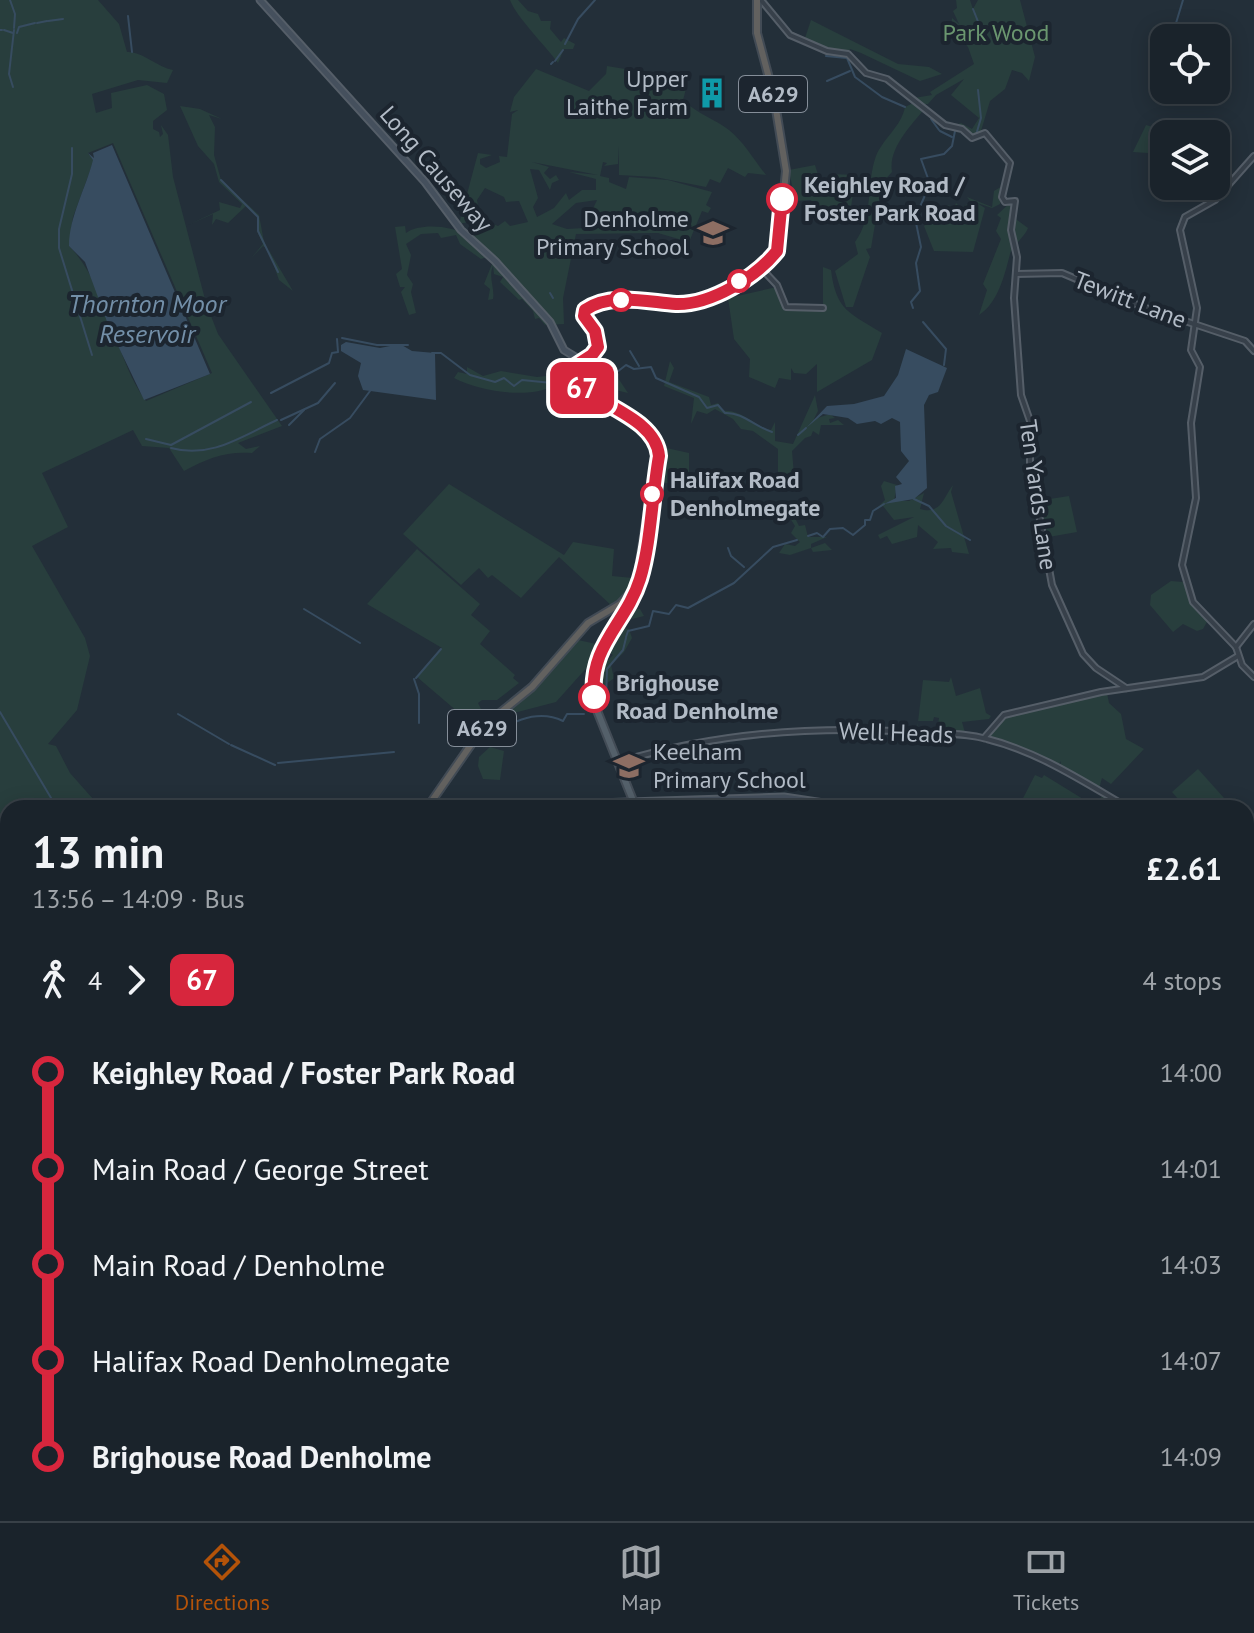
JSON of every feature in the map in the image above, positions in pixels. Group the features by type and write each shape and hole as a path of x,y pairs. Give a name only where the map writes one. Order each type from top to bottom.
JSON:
{"highway":[{"name":"A629","path":"432,800 480,730 552,666 588,623 620,604 636,587 658,446 641,426 574,382 572,368 598,347 595,331 584,316 585,310 606,303 643,299 693,302 729,288 760,267 779,246 786,171 774,97 757,33 759,0"}],"main road":[{"name":"Long Causeway","path":"260,0 421,177 461,230 508,275 550,322 564,350 582,361"},
{"path":"632,800 596,708 593,675 608,634 633,600 636,587"},
{"path":"738,800 801,797 816,800"}],"street":[{"name":"Ten Yards Lane","path":"759,0 790,35 827,51 848,54 866,73 887,79 943,123 973,139 985,133 1010,163 1002,197 1004,202 1015,201 1011,230 1021,395 1030,421 1030,465 1052,585 1073,625 1083,654 1126,688"},
{"path":"1254,156 1215,200 1182,222 1181,237 1197,308 1191,350 1200,371 1191,423 1196,498 1182,565 1193,602 1236,647 1238,656 1254,677"},
{"path":"760,267 777,285 786,307 823,308"},
{"name":"Tewitt Lane","path":"1016,274 1062,273 1196,326 1245,341 1254,351"},
{"path":"1236,647 1254,624"},
{"path":"984,738 1004,715 1126,688 1203,677 1238,656"},
{"name":"Well Heads","path":"619,762 699,741 814,731 889,729 984,738 1056,766 1115,800"}],"green space":[{"path":"0,0 98,0 119,24 127,52 173,70 167,83 138,80 92,94 96,113 112,108 111,93 147,85 164,94 167,110 153,121 153,129 159,132 160,137 163,134 161,125 168,135 173,177 206,303 218,334 282,426 238,443 246,449 260,446 252,453 217,456 184,471 169,448 142,446 133,430 42,473 68,527 32,546 85,638 90,656 77,710 48,744 56,746 70,773 94,800 0,800","holes":["113,143 212,373 146,401 126,365 93,281 69,246 73,217 94,160 88,153"]},
{"path":"510,0 518,0 528,11 538,14 541,21 551,21 550,29 561,42 564,38 575,44 573,49 564,49 558,63"},
{"name":"Park Wood","path":"956,0 970,0 973,9 978,0 1020,0 1035,57 1029,81 1022,73 1012,70 1005,89 990,101 981,131 973,137 953,126 961,123 972,129 979,118 951,95 964,79 936,95 928,104 920,104 925,108 897,146 892,172 882,183 871,248 866,249 870,257 853,307 846,307 835,271 858,254 855,242 865,222 873,166 879,149 900,120 905,107 915,102 914,98 932,95 930,92 974,64 968,47 951,27 952,18 959,24 953,11 957,8"},
{"path":"811,20 898,64 929,67 942,74 920,81 850,49 848,53 833,52 804,41"},
{"path":"607,66 625,69 652,88 672,83 686,89 683,100 734,135 766,175 748,173 745,177 728,168 720,183 710,179 706,187 655,177 619,175 619,146 618,164 604,166 607,163 603,162 600,176 609,178 609,182 626,189 629,177 668,180 712,192 706,205 711,208 708,213 702,211 689,242 658,233 576,234 563,298 564,324 545,325 539,318 535,319 533,311 522,299 519,300 500,282 503,277 494,274 493,266 493,299 488,300 490,289 484,284 492,264 487,257 481,259 460,244 456,235 441,238 438,233 421,234 406,244 411,255 407,275 413,284 411,292 416,313 409,315 401,292 405,287 400,287 396,274 402,269 395,227 405,226 406,233 419,228 445,228 469,236 470,226 483,220 498,226 505,221 510,226 528,222 519,201 506,202 504,197 485,188 477,200 479,211 473,215 465,214 473,221 459,224 478,153 492,155 480,159 480,164 486,168 500,162 499,156 507,157 512,114 518,110 510,112 514,97 536,69 589,91 606,74","holes":["532,162 598,175 569,172 596,179 596,190 582,190 569,200 566,193 554,208 537,217 533,207 538,198 530,169 539,170 550,190 552,183 559,180 556,175 550,179 544,173 549,167","597,200 584,228 567,229 552,224 576,203"]},
{"path":"180,106 200,109 222,119 209,115 215,127 214,155 221,180 259,215 264,242 293,291 279,280 268,249 263,246 252,257 263,244 257,231 258,217 247,205 228,223 216,219 212,225 213,214 188,225 220,210 219,202 240,208 242,204 219,182 214,164 198,146"},
{"path":"1146,125 1150,126 1150,153 1133,152"},
{"path":"815,165 820,181 828,179 830,174 856,175 851,207 816,212 811,200 795,201 789,170"},
{"path":"1004,185 1000,204 992,208 977,203 985,208 973,252 934,251 924,226 948,205 954,208 956,203 961,208 971,202 967,197 992,207 994,191"},
{"path":"1013,200 1013,217 1028,228 1011,251 996,296 979,315 987,290 983,284 1001,239 996,231 1001,218 997,215"},
{"path":"823,267 831,270 833,284 846,309 882,333 872,360 817,392 817,364 806,374 794,373 791,368 791,380 779,378 775,388 749,377 750,359 734,339 728,298 777,287 786,307 823,308"},
{"path":"670,361 674,368 669,382 709,397 711,405 718,403 723,411 736,413 765,428 771,430 775,422 775,441 793,444 815,395 818,411 814,419 830,414 835,418 829,419 830,423 838,420 844,425 821,425 819,435 813,431 792,451 794,475 784,477 778,472 778,449 753,431 741,429 733,419 715,409 707,414 697,411 691,424 694,398 664,386"},
{"path":"583,363 595,368 612,369 628,393 603,387 599,396 585,387 589,368"},
{"path":"467,367 483,376 501,371 537,377 565,374 558,377 561,382 550,388 523,393 508,392 479,387 454,378 458,372 467,374"},
{"path":"662,447 689,453 689,472 685,474 685,484 681,486 679,480 672,484 660,482 658,474"},
{"path":"884,481 897,485 894,501 909,501 924,493 920,509 927,510 941,504 953,485 951,492 969,554 952,552 951,548 933,549 938,542 918,525 917,537 892,544 887,536 880,539 878,535 914,517 894,520 883,506 875,510 885,500 881,486"},
{"path":"449,484 564,555 573,542 614,549 612,576 633,578 632,587 613,607 559,557 521,598 492,575 488,578 479,568 461,585 403,534"},
{"path":"1069,496 1077,532 1043,538 1037,501"},
{"path":"793,502 798,505 791,510 799,526 805,525 808,537 827,537 811,544 811,548 790,555 779,553 785,544 795,546 800,542 791,533 795,526 785,510"},
{"path":"825,543 832,550 813,552 811,548"},
{"path":"417,549 480,604 471,615 490,631 480,644 515,675 513,678 519,683 497,700 478,703 482,711 472,724 417,677 442,648 367,604"},
{"path":"1171,581 1183,582 1191,603 1208,620 1203,629 1197,631 1183,624 1173,632 1150,605 1151,595"},
{"path":"634,608 640,609 644,616 628,620 620,627 629,629 632,638 611,665 613,674 620,674 606,684 608,691 605,686 597,695 598,670 613,655 605,649 606,640"},
{"path":"583,632 578,640 601,645 590,664 556,702 510,714 505,711"},
{"path":"951,677 956,696 980,688 986,713 991,716 989,719 962,722 965,733 940,732 945,726 938,725 939,718 918,721 923,680 949,682"},
{"path":"1107,693 1109,703 1121,714 1126,739 1144,749 1111,784 1102,778 1099,789 1060,766 1061,761 1058,765 988,735 1004,717"},
{"path":"490,747 504,751 500,780 483,779 478,766 479,757"},
{"path":"1198,769 1226,800 1179,800 1172,792"},
{"path":"1035,775 1042,778 1044,775 1085,800 1022,800"}],"water":[{"name":"Thornton Moor Reservoir","path":"112,145 210,374 144,400 109,327 85,262 69,246 75,213 93,160 88,153 94,158 93,153"},
{"path":"346,342 380,348 400,344 412,351 435,353 436,400 363,390 358,376 361,363 341,351 341,345"},
{"path":"906,349 947,368 938,392 929,395 924,405 927,488 914,499 884,504 896,498 895,486 902,484 896,477 909,461 901,451 900,422 892,418 881,424 875,421 857,424 848,418 823,414 806,428 827,406 854,404 884,396 898,375"}],"waterway":[{"path":"10,0 15,14 14,28"},
{"path":"565,44 578,19 595,0"},
{"path":"1176,24 1183,0"},
{"path":"973,9 985,39"},
{"path":"128,16 132,52"},
{"path":"48,21 63,19"},
{"path":"37,23 47,21"},
{"path":"17,33 19,27 35,23"},
{"path":"4,30 13,33"},
{"path":"13,87 9,74 14,30"},
{"path":"555,61 563,50"},
{"path":"826,56 847,58 855,77 882,97 905,107"},
{"path":"827,81 850,71"},
{"path":"976,135 981,118 978,90"},
{"path":"931,119 939,130"},
{"path":"913,308 911,302 920,291 916,263 921,247 915,218 930,184 921,159 944,154 952,146 956,126 968,132"},
{"path":"940,131 952,137"},
{"path":"72,148 72,174 59,229 59,248 92,355"},
{"path":"221,180 258,217 258,231 278,272"},
{"path":"550,293 553,298"},
{"path":"923,322 946,349 944,365"},
{"path":"342,338 377,345 408,345"},
{"path":"271,393 329,363 332,353 338,352 337,339"},
{"path":"630,351 639,366"},
{"path":"432,353 441,353 470,375 495,382 504,378 514,386 522,380 552,383 563,377 568,380"},
{"path":"617,372 626,365 634,369 651,367 656,378 699,397 707,408 718,405 725,413 738,415 772,432"},
{"path":"593,375 615,373"},
{"path":"281,420 318,403 335,383"},
{"path":"315,452 320,439 350,418 370,391"},
{"path":"146,439 171,445 251,402"},
{"path":"289,425 304,410"},
{"path":"171,448 186,451 213,448 277,420"},
{"path":"798,435 806,428"},
{"path":"914,499 929,506 946,526 970,540"},
{"path":"808,536 817,533 823,537 830,529 843,528 853,535 865,525 865,520 870,520 873,511 884,504"},
{"path":"626,637 628,631 649,626 653,611 669,614 676,605 688,608 734,583 773,547 797,540"},
{"path":"728,548 731,556 744,567"},
{"path":"304,609 360,643"},
{"path":"606,700 607,669 623,650 626,638"},
{"path":"416,678 441,649"},
{"path":"414,679 419,694 419,723"},
{"path":"599,705 606,703"},
{"path":"0,712 52,800"},
{"path":"178,714 229,744"},
{"path":"484,742 502,729 532,717 553,717 563,721 567,714 584,714"},
{"path":"231,745 275,765"},
{"path":"278,763 394,752"}],"bus line":[{"name":"67","path":"594,697 593,675 604,641 633,600 640,579 659,456 657,443 641,426 573,381 572,368 592,355 598,347 595,331 584,316 585,310 600,304 633,299 689,303 729,288 777,251 782,199"}],"place":[{"name":"Upper Laithe Farm","path":"712,93"},
{"name":"Keighley Road / Foster Park Road","path":"782,199"},
{"name":"Denholme Primary School","path":"713,233"},
{"name":"Halifax Road Denholmegate","path":"652,494"},
{"name":"Brighouse Road Denholme","path":"594,697"},
{"name":"Keelham Primary School","path":"629,766"}]}
